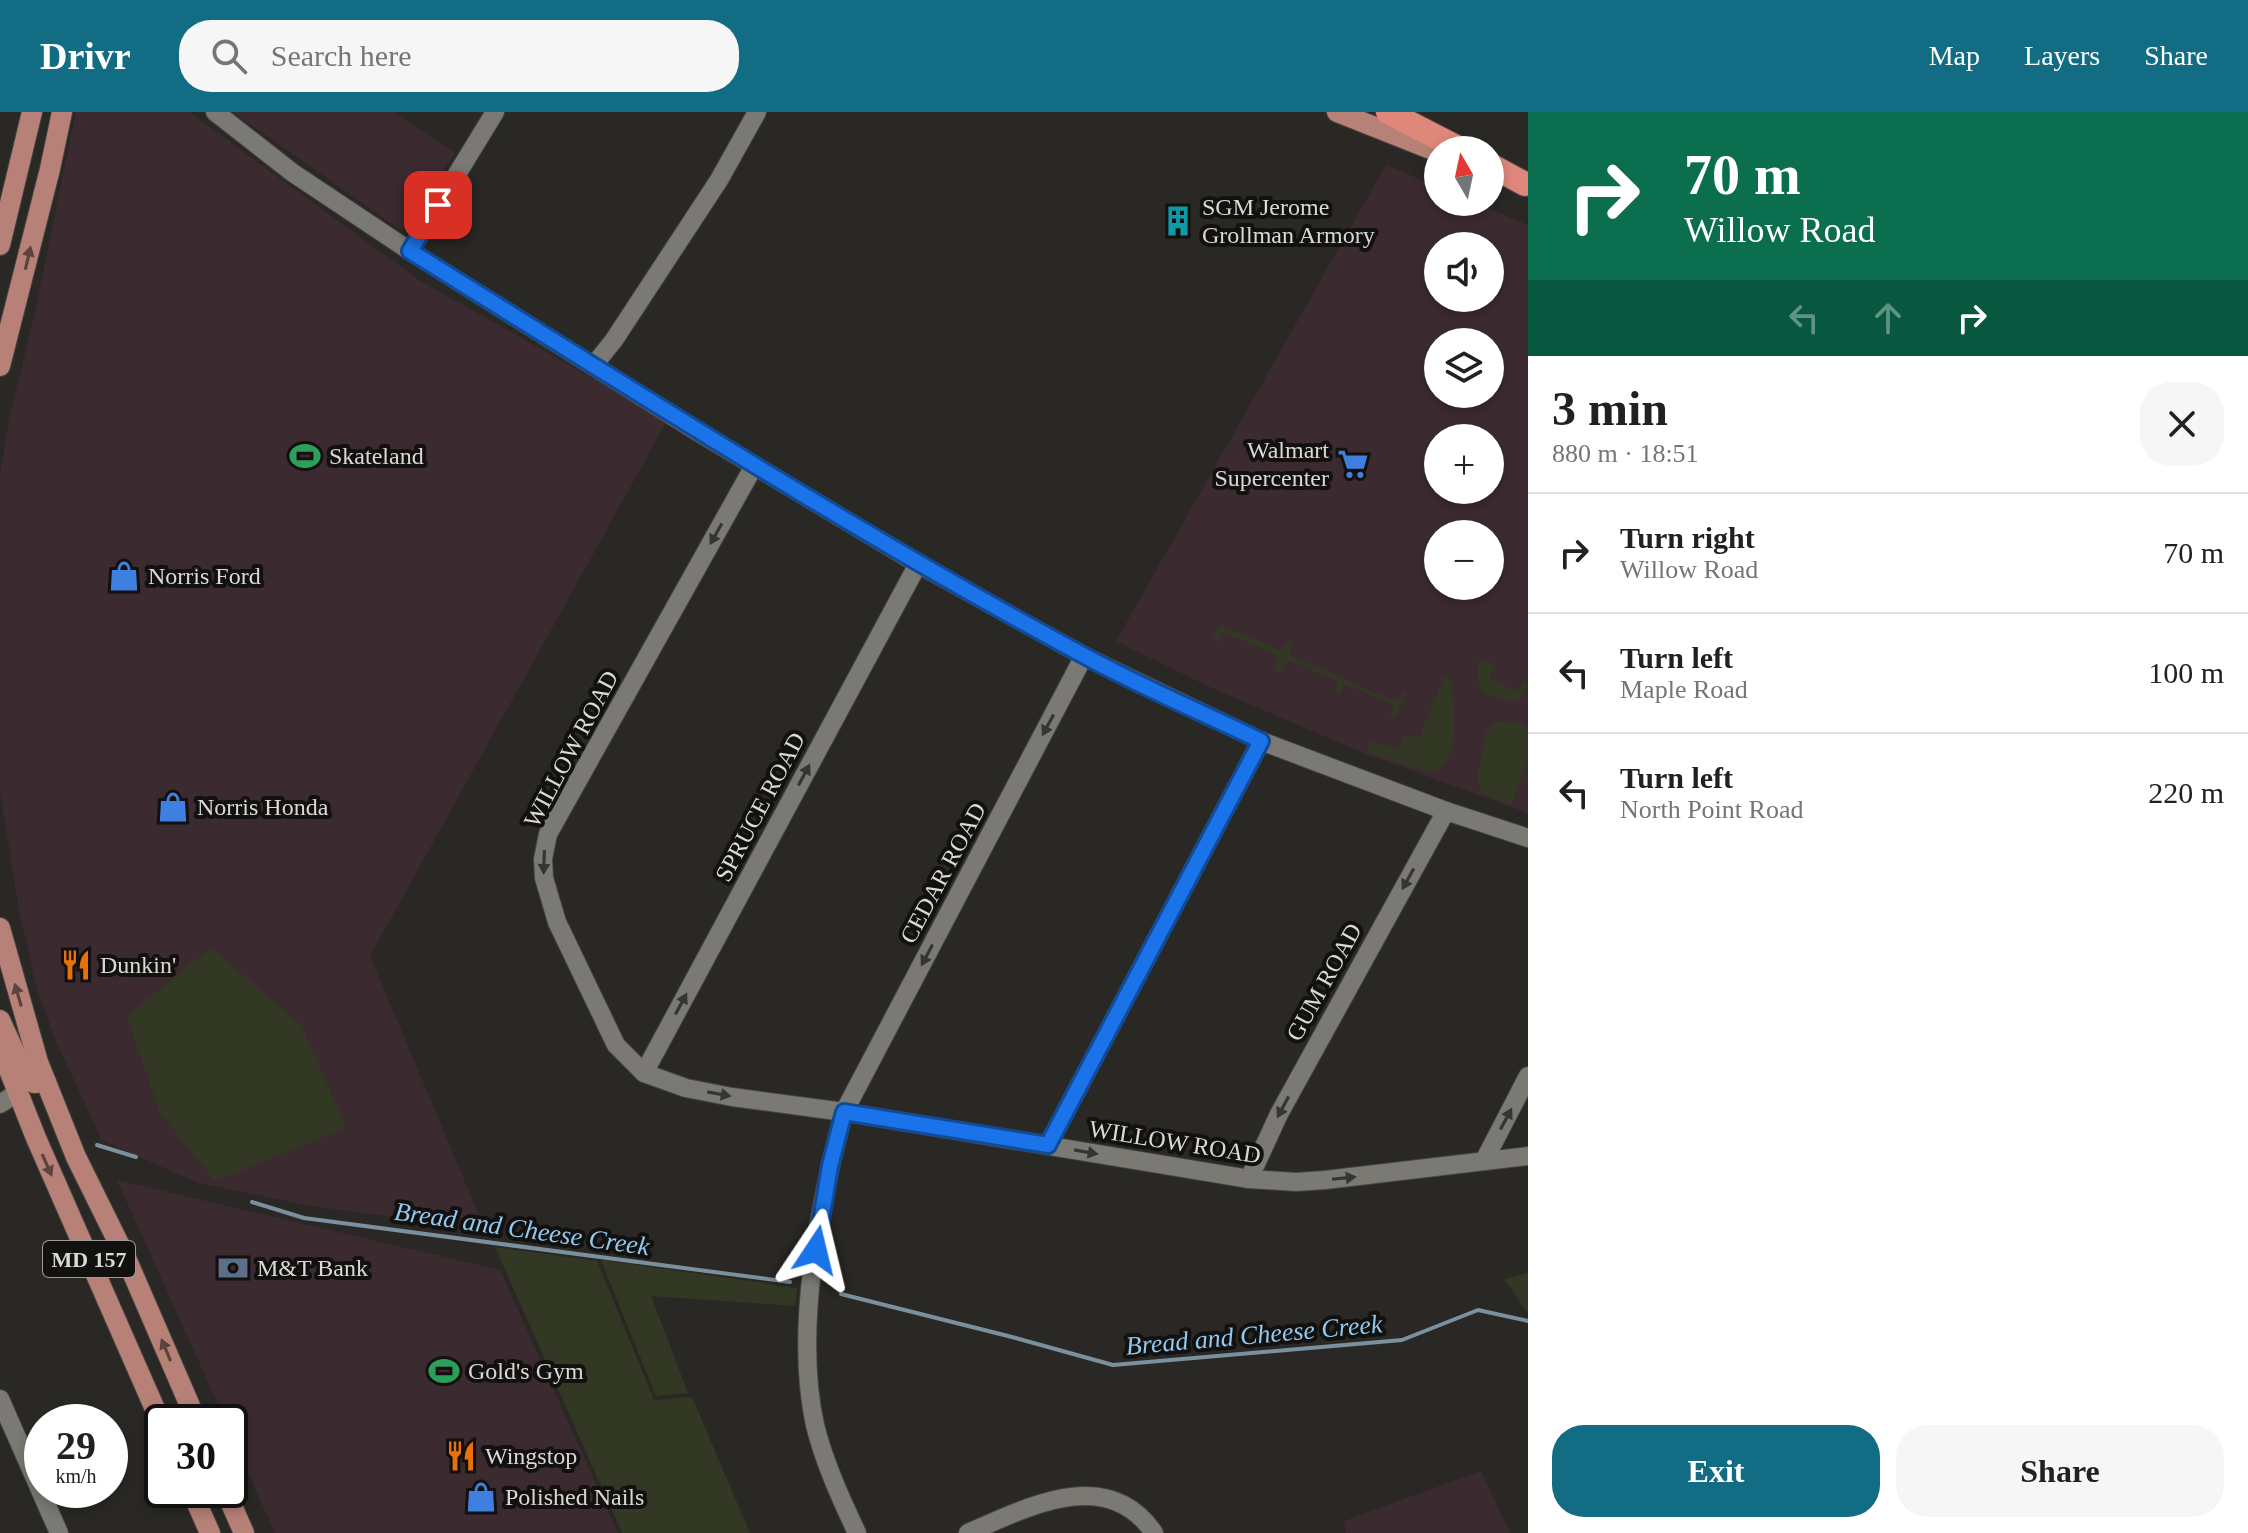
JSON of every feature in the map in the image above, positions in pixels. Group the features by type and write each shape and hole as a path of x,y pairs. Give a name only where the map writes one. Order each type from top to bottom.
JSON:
{"highway":[{"path":"1388,112 1435,136"},
{"path":"1504,175 1526,185"}],"main road":[{"path":"0,245 32,112"},
{"path":"0,366 62,112"},
{"path":"50,169 78,112"},
{"path":"1337,112 1424,146"},
{"name":"MD 157","path":"0,928 46,1082 76,1157 126,1258 189,1404"},
{"path":"0,1020 26,1077 34,1083 46,1082"},
{"name":"MD 157","path":"0,1047 8,1098 152,1404"},
{"path":"8,1098 40,1097 63,1148 76,1157"},
{"path":"199,1508 210,1533"},
{"path":"233,1508 244,1533"}],"street":[{"path":"215,112 293,173 410,251 754,466 918,564 1084,656 1261,741 1446,811 1528,838"},
{"path":"410,251 495,112"},
{"path":"594,365 614,340 719,180 757,112"},
{"name":"WILLOW ROAD","path":"754,466 548,834 545,845 544,878 557,922 610,1035 644,1073 686,1088 1249,1179 1325,1180 1528,1156"},
{"name":"SPRUCE ROAD","path":"644,1073 918,564"},
{"name":"CEDAR ROAD","path":"857,1533 829,1468 816,1427 808,1354 814,1265 830,1166 844,1112 1084,656"},
{"path":"1048,1145 1261,741"},
{"name":"GUM ROAD","path":"1249,1179 1279,1114 1446,811"},
{"path":"1484,1161 1528,1076"},
{"path":"0,1399 59,1533"},
{"path":"968,1533 1045,1501 1065,1496 1115,1502 1142,1518 1154,1533"}],"shaded area":[{"path":"76,112 189,112 419,280 667,421 370,956 479,1215 436,1223 312,1206 198,1183 102,1140 58,1046 37,990 20,915 0,792 0,477 6,435"},
{"path":"233,112 393,112 455,153 402,231"},
{"path":"1386,165 1424,181 1424,216 1504,215 1528,225 1528,813 1369,755 1216,690 1116,641"},
{"path":"117,1180 500,1270 618,1533 275,1533 248,1472 248,1404 218,1404"},
{"path":"1481,1471 1510,1533 1346,1533 1344,1521"}],"green space":[{"path":"1220,625 1281,650 1287,640 1294,644 1289,655 1395,701 1404,692 1406,694 1397,717 1390,715 1394,705 1344,684 1341,693 1336,693 1337,681 1288,660 1281,673 1273,670 1279,656 1224,633 1219,642 1215,642 1213,638"},
{"path":"1479,658 1494,664 1489,678 1517,691 1523,682 1528,683 1522,699 1510,702 1484,693 1477,680"},
{"path":"1445,675 1452,683 1454,720 1451,748 1440,767 1425,771 1370,753 1366,743 1376,742 1399,750 1404,735 1419,738"},
{"path":"1497,722 1520,723 1528,730 1528,761 1511,805 1482,793 1477,780 1486,731"},
{"path":"211,947 302,1026 346,1128 215,1181 160,1113 127,1016"},
{"path":"495,1247 597,1261 654,1400 692,1397 750,1533 622,1533"},
{"path":"601,1260 797,1288 795,1306 651,1296 688,1393 656,1396"},
{"path":"1528,1273 1528,1313 1504,1279"}],"waterway":[{"name":"Bread and Cheese Creek","path":"97,1145 136,1157"},
{"name":"Bread and Cheese Creek","path":"252,1202 304,1218 790,1282"},
{"name":"Bread and Cheese Creek","path":"841,1294 1113,1365 1402,1340 1478,1310 1528,1321"}],"place":[{"name":"SGM Jerome Grollman Armory","path":"1178,221"},
{"name":"Skateland","path":"305,456"},
{"name":"Walmart Supercenter","path":"1353,464"},
{"name":"Norris Ford","path":"124,576"},
{"name":"Norris Honda","path":"173,807"},
{"name":"Dunkin'","path":"76,965"},
{"name":"M&T Bank","path":"233,1268"},
{"name":"Gold's Gym","path":"444,1371"},
{"name":"Wingstop","path":"461,1456"},
{"name":"Polished Nails","path":"481,1497"}],"route":[{"path":"438,205 410,251 693,429 925,568 1084,656 1261,741 1048,1145 844,1112 830,1166 816,1250"}]}
